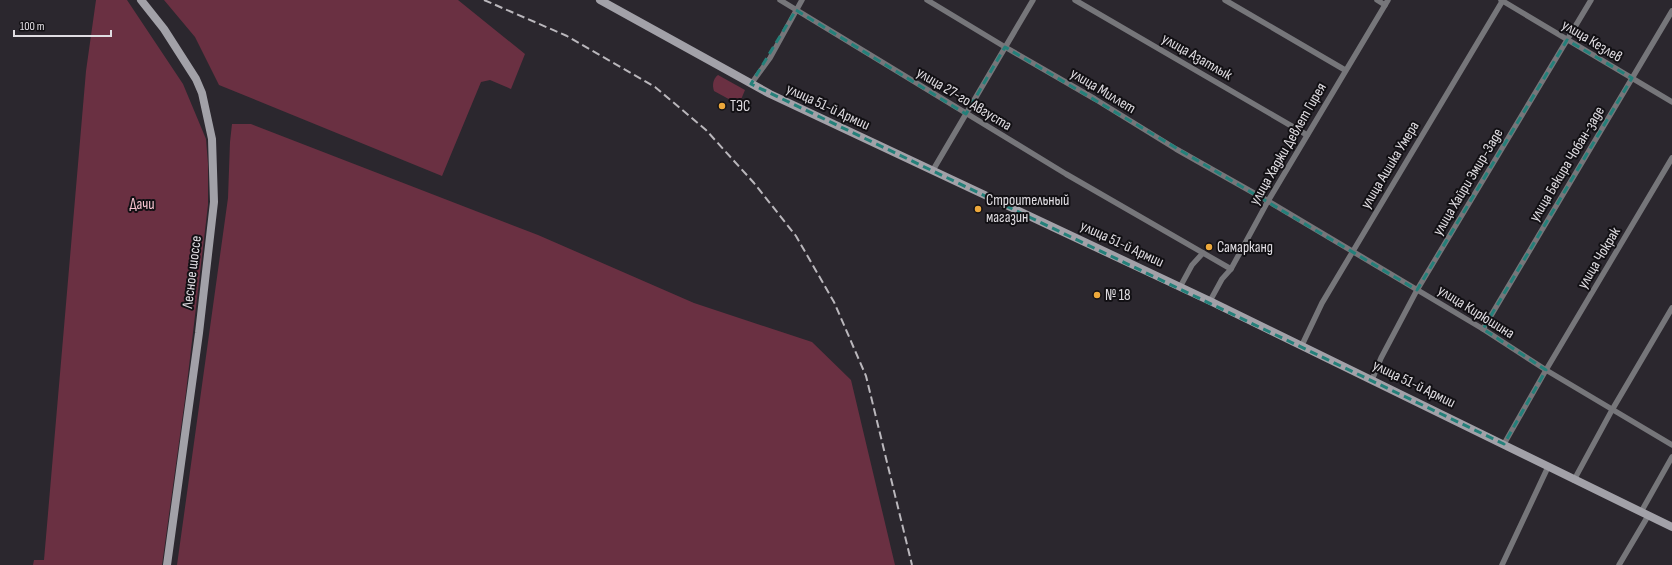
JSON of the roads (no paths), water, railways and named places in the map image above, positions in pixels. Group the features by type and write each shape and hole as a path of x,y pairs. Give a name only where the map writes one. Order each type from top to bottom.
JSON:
{"main road":[{"name":"Лесное шоссе","path":"142,0 164,28 196,79 202,93 212,139 214,202 199,333 167,565"},
{"name":"улица 51-й Армии","path":"600,0 751,84 825,121 1302,345 1644,514"},
{"path":"1644,514 1672,527"}],"street":[{"name":"улица 27-го Августа","path":"780,0 966,114 1138,216 1231,269"},
{"path":"751,84 770,58 802,0"},
{"name":"улица Миллет","path":"927,0 1094,99 1176,150 1268,201"},
{"path":"932,170 1033,0"},
{"name":"улица Азатлык","path":"1075,0 1307,135"},
{"path":"1225,0 1345,70"},
{"path":"1377,0 1387,2"},
{"name":"улица Кезлев","path":"1502,0 1672,102"},
{"name":"улица Ашика Умера","path":"1302,345 1322,303 1502,0"},
{"name":"улица Хайри Эмир-Заде","path":"1372,380 1381,358 1417,290 1591,0"},
{"name":"улица Хаджи Девлет Гирея","path":"1210,301 1222,279 1231,269 1268,201 1387,2"},
{"name":"улица Бекира Чобан-заде","path":"1483,329 1672,12"},
{"name":"улица Чокрак","path":"1504,444 1546,370 1672,158"},
{"name":"улица Кирюшина","path":"1268,201 1483,329 1546,370 1672,445"},
{"path":"1180,287 1192,265 1203,253"},
{"path":"1574,480 1612,410 1672,308"},
{"path":"1619,565 1672,456"},
{"path":"1502,565 1548,467"}],"railway":[{"path":"484,0 567,36 655,87 706,130 754,183 796,236 834,302 866,376 912,565"}],"place":[{"name":"ТЭС","path":"722,106"},
{"name":"Строительный магазин","path":"978,209"},
{"name":"Самарканд","path":"1209,247"},
{"name":"№ 18","path":"1097,295"}],"park label":[{"name":"Дачи","path":"142,204"}]}
